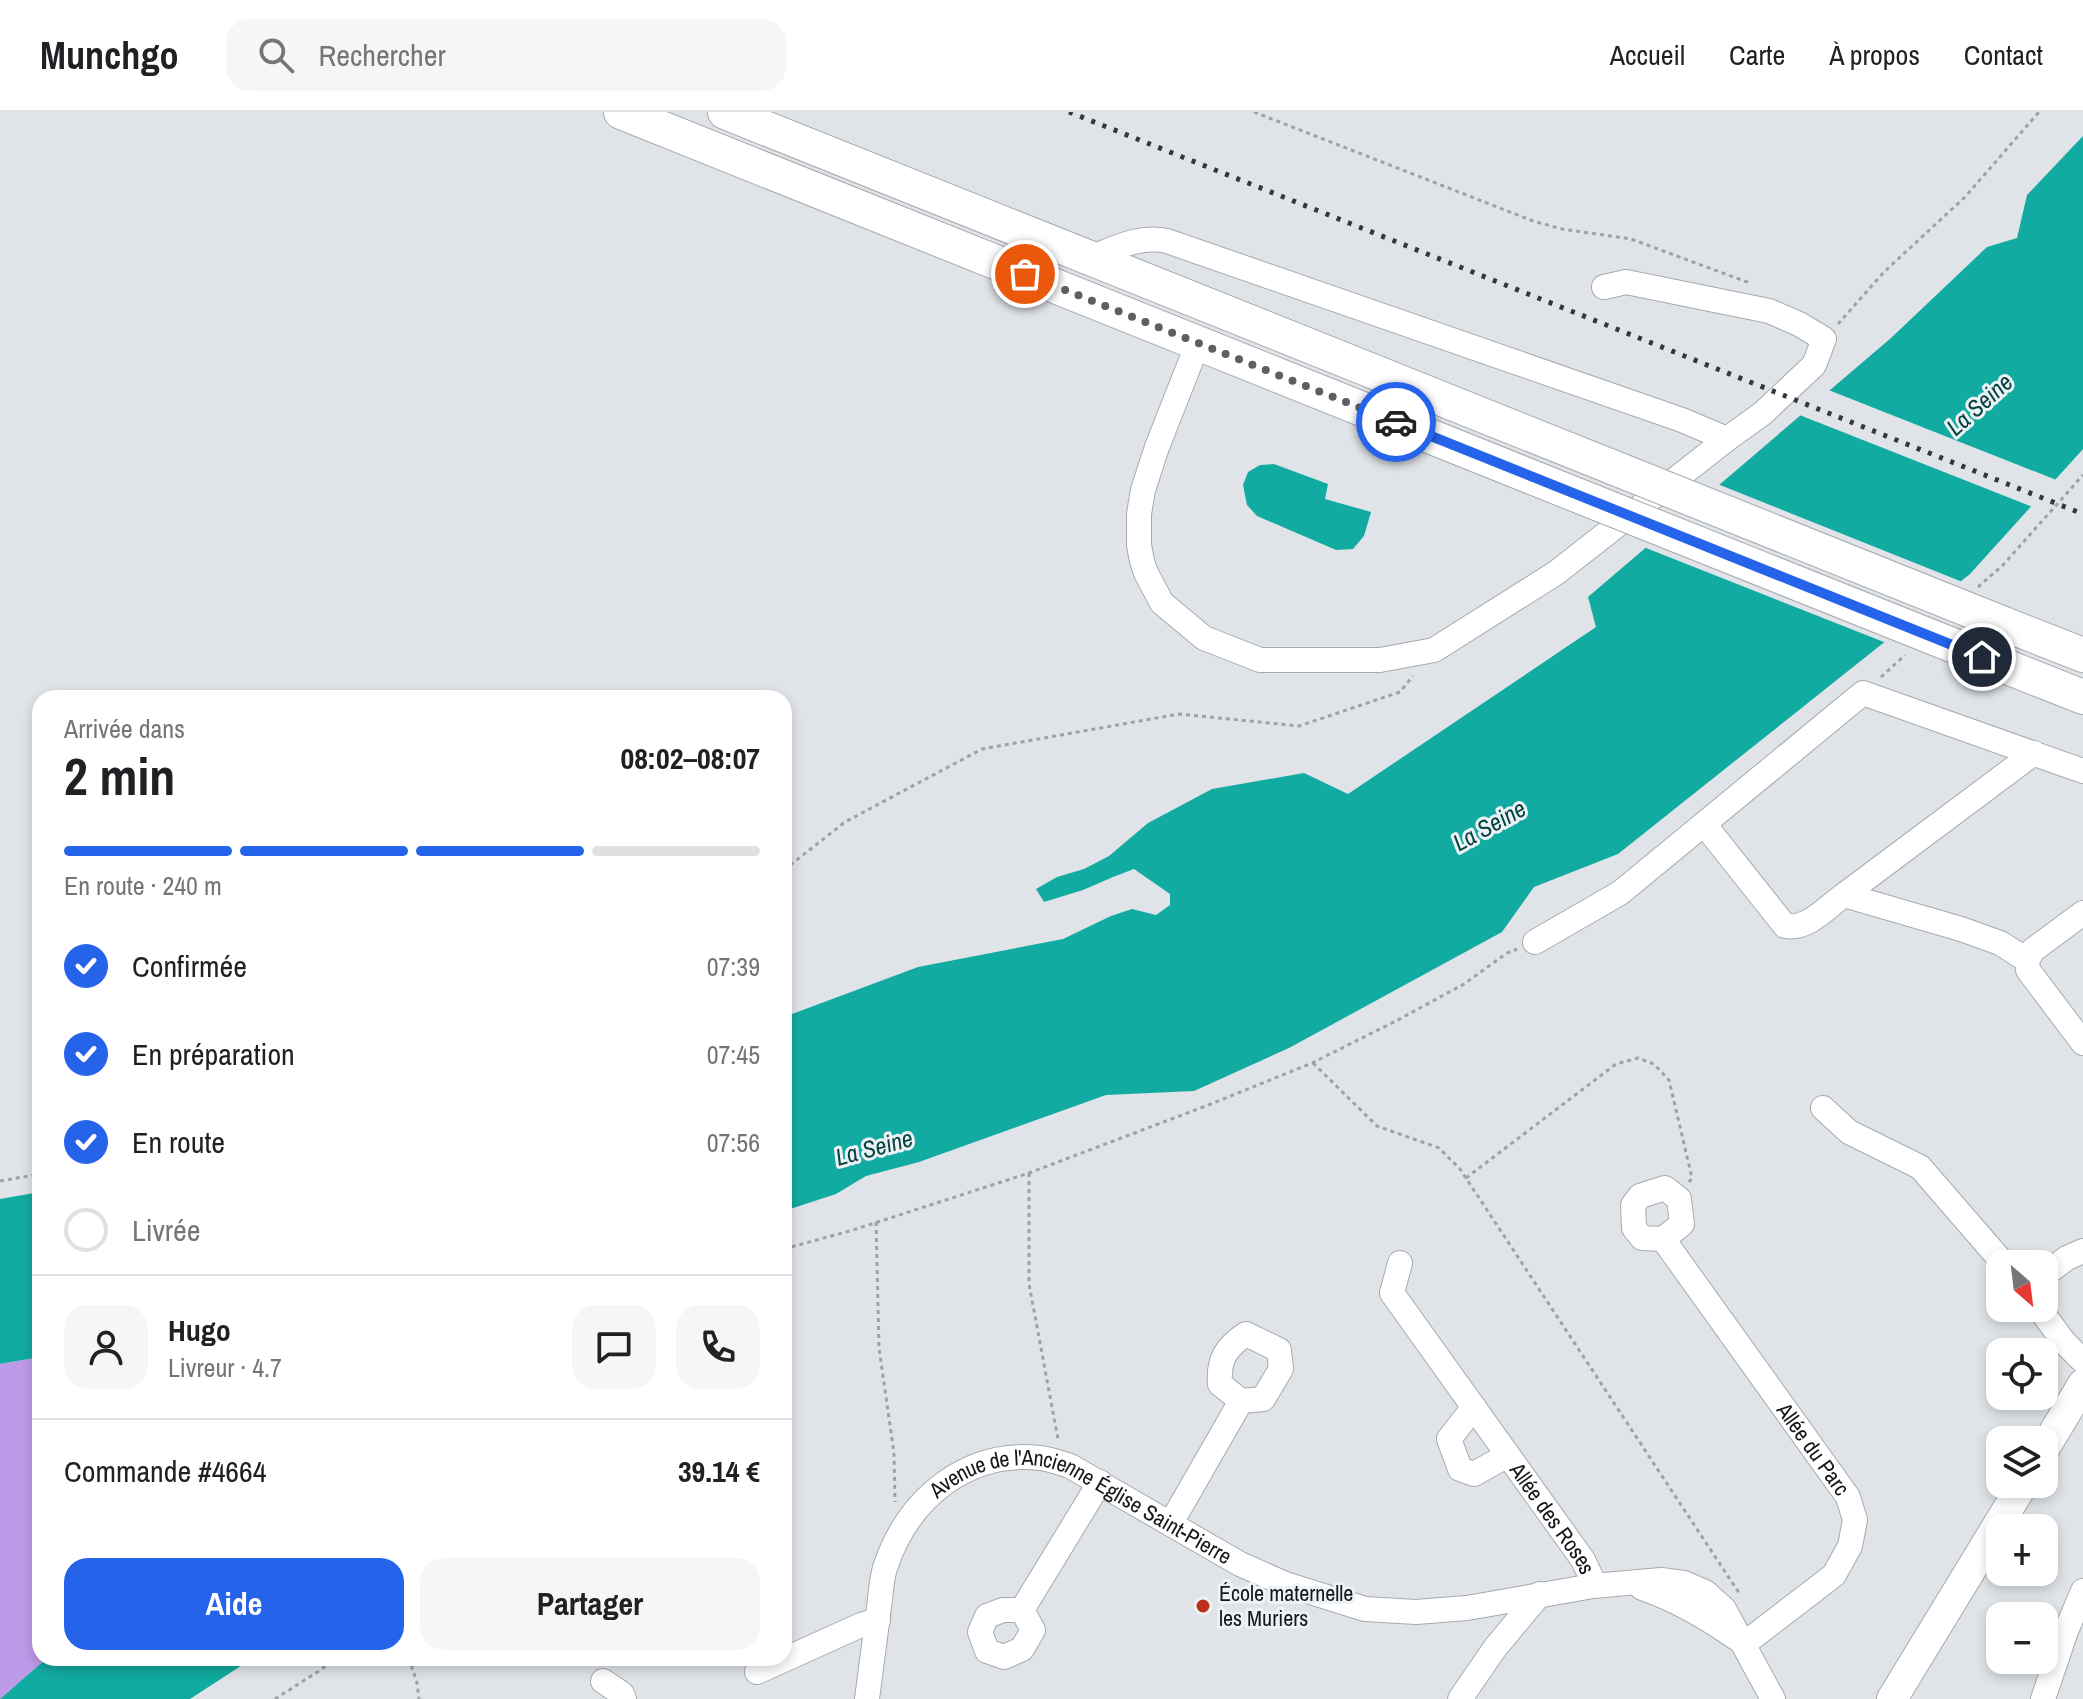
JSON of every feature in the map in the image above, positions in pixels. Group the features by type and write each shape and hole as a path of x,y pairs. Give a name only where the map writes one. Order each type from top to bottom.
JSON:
{"highway":[{"path":"621,112 2083,697"},
{"path":"725,112 2083,655"}],"main road":[{"path":"2058,1426 2083,1384"},
{"path":"1892,1699 2014,1498"}],"street":[{"path":"1090,258 1139,239 1167,241 1682,420 1727,439"},
{"path":"1198,343 1157,447 1139,514 1142,561 1162,603 1204,638 1260,660 1380,660 1434,650 1556,573 1763,413 1814,365 1824,339 1769,311 1626,282 1604,287"},
{"path":"1535,942 1620,893 1863,693 2083,771"},
{"path":"1704,824 1785,926 1793,928 1806,924 2034,753"},
{"path":"1844,895 1961,929 2000,943 2027,960"},
{"path":"2082,914 2033,950 2027,960 2028,970 2083,1043"},
{"path":"1823,1108 1849,1132 1920,1167 1992,1250"},
{"name":"Allée du Parc","path":"1679,1199 1665,1188 1640,1196 1633,1205 1634,1228 1642,1238 1663,1239 1848,1497 1855,1520 1850,1546 1834,1575 1754,1636"},
{"path":"1663,1239 1682,1224 1679,1199"},
{"path":"2058,1265 2083,1251"},
{"name":"Allée des Roses","path":"1400,1263 1392,1293 1583,1560 1593,1586"},
{"path":"2049,1322 2083,1361"},
{"path":"1171,1523 1241,1401"},
{"name":"Allée des Roses","path":"1474,1407 1449,1439 1460,1469 1474,1474 1508,1455"},
{"name":"Avenue de l'Ancienne Église Saint-Pierre","path":"867,1699 885,1568 896,1540 918,1506 949,1478 978,1466 1010,1458 1042,1458 1070,1466 1100,1482 1240,1564 1285,1584 1365,1609 1416,1612 1467,1608 1593,1586 1632,1584 1754,1636 1773,1699"},
{"path":"1022,1610 1100,1482"},
{"path":"2043,1699 2083,1591"},
{"path":"1460,1699 1495,1648 1540,1594"},
{"path":"792,1656 878,1620"},
{"path":"757,1672 770,1666"},
{"path":"603,1681 622,1694 624,1699"}],"path":[{"path":"1254,112 1533,221 1562,229 1631,239 1747,282 1769,311"},
{"path":"1824,339 1884,272 1965,197 2039,112"},
{"path":"792,864 845,822 982,749 1179,714 1299,726 1400,692 1434,650"},
{"path":"792,1247 1029,1173 1312,1063 1464,984 1507,953 1535,942"},
{"path":"1466,1178 1616,1064 1638,1058 1654,1064 1669,1080 1692,1178 1679,1199"},
{"path":"1312,1063 1377,1126 1439,1148 1460,1169 1754,1636"},
{"path":"1029,1173 1029,1284 1059,1444 1057,1462"},
{"path":"0,1181 32,1175"},
{"path":"876,1222 879,1348 894,1453 896,1540"},
{"path":"275,1699 325,1666"},
{"path":"412,1666 419,1699"}],"shaded area":[{"path":"32,1358 32,1666 38,1666 0,1699 0,1364"}],"water":[{"name":"La Seine","path":"2083,136 2083,449 1970,574 1618,854 1534,887 1502,932 1289,1048 1194,1091 1106,1095 919,1162 866,1176 836,1194 792,1208 792,1014 918,967 1063,939 1132,909 1156,915 1170,905 1170,894 1134,869 1044,902 1036,889 1109,856 1148,823 1212,789 1304,773 1348,794 1596,627 1588,597 1891,338 1987,247 2017,238 2027,195"},
{"path":"1274,464 1328,484 1325,499 1371,512 1364,536 1353,549 1336,550 1257,516 1247,505 1243,485 1248,472 1260,465"},
{"path":"32,1193 32,1358 0,1364 0,1199"},
{"path":"38,1666 241,1666 190,1699 0,1699"}],"pier":[{"path":"1826,389 2059,481 2035,508 1797,414"},
{"path":"1715,483 1965,583 1889,644 1641,546"}],"railway":[{"path":"1069,112 2083,514"}],"way so far":[{"path":"1025,274 1396,422"}],"place":[{"name":"École maternelle les Muriers","path":"1203,1606"}],"route":[{"path":"1396,422 1982,657"}]}
